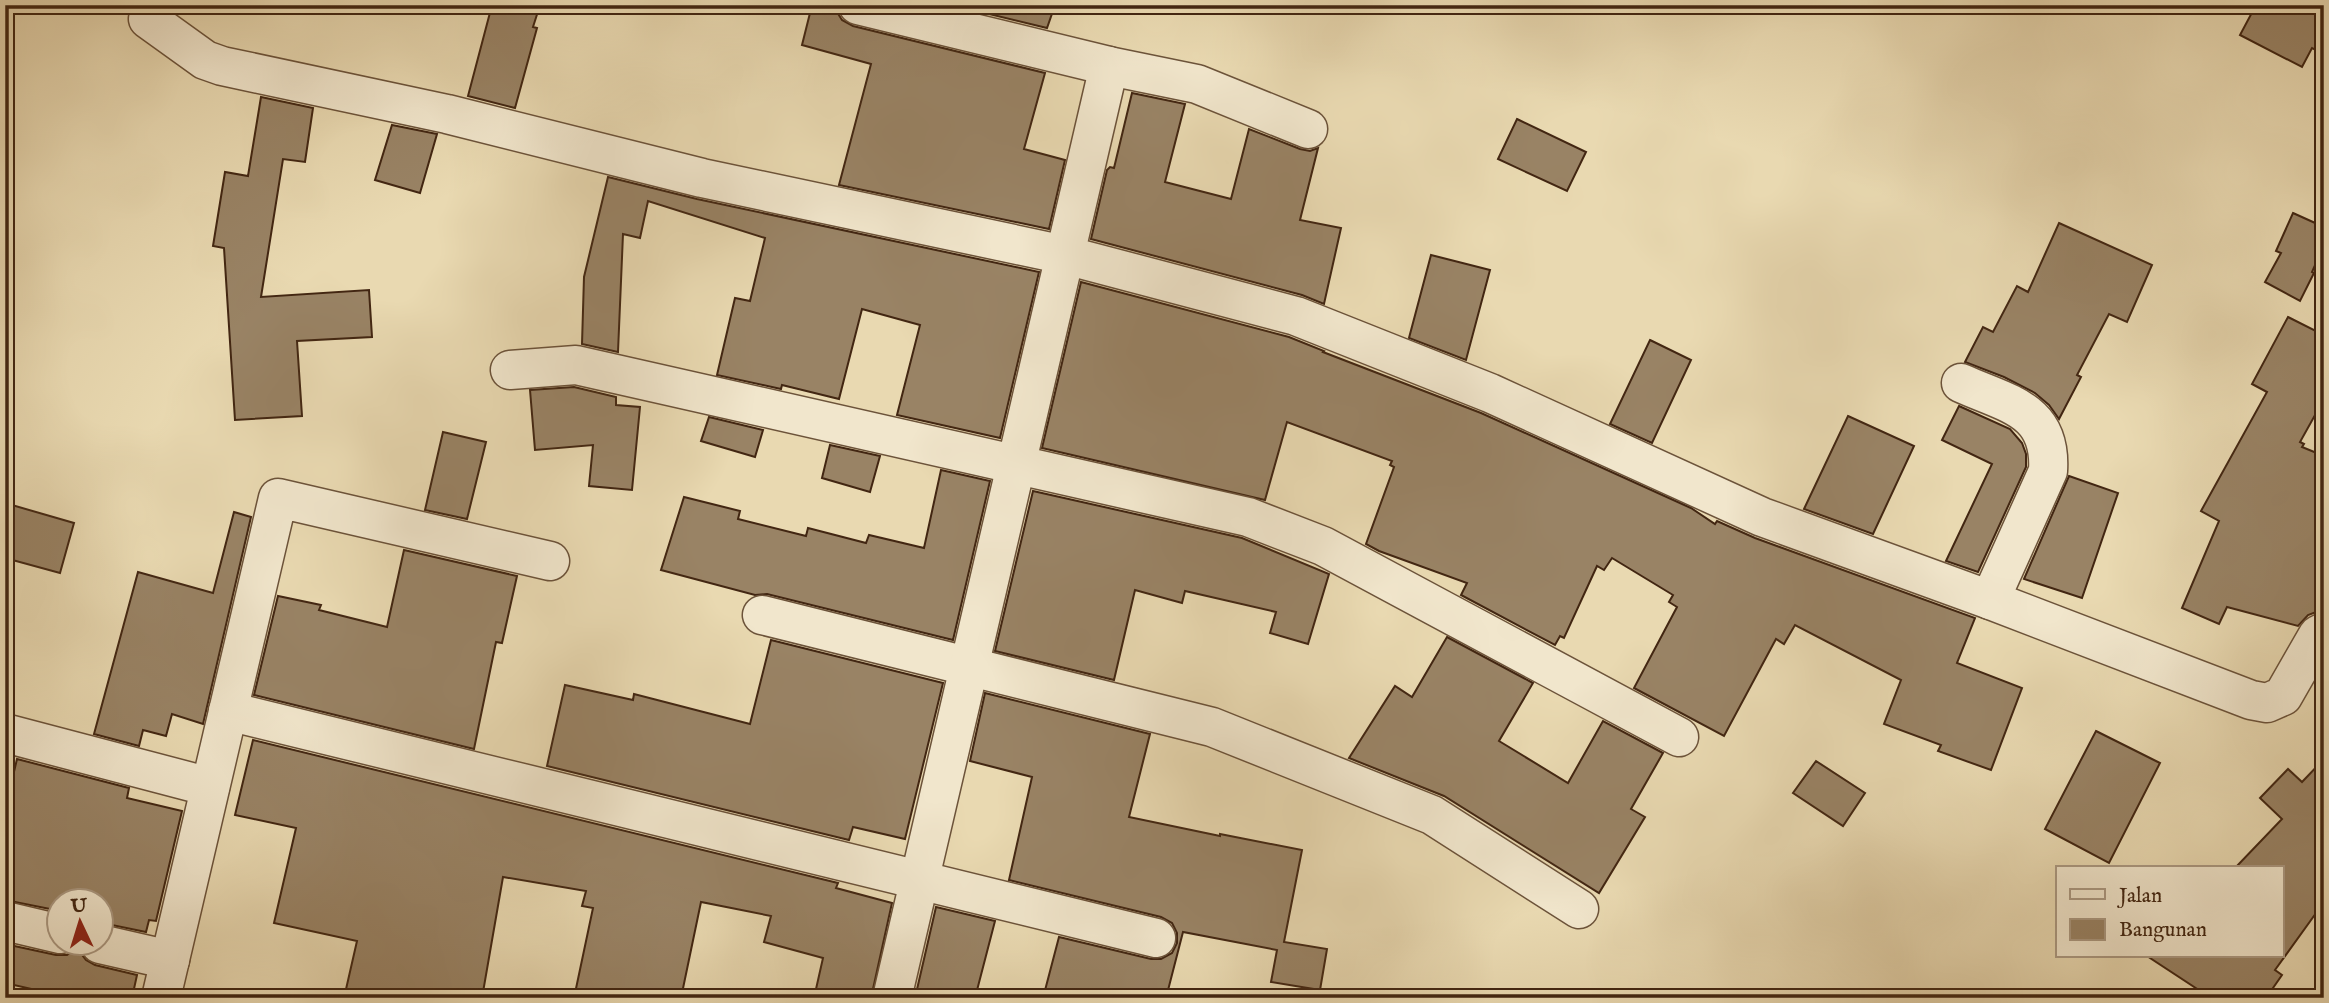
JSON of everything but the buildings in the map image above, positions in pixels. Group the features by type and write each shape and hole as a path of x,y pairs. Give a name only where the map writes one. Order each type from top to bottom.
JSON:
{"street":[{"path":"858,5 1109,66 1197,84 1308,129"},
{"path":"148,19 205,60 222,66 447,114 702,178 1065,255 1311,321 1490,393 1762,517 1990,600 2250,700 2267,703 2283,696 2318,635 2324,632"},
{"path":"892,998 1109,66"},
{"path":"510,370 576,365 1248,517 1322,546 1679,737"},
{"path":"1961,383 2028,413 2042,429 2049,451 2048,471 1990,600"},
{"path":"162,998 278,498 550,561"},
{"path":"762,615 1212,727 1432,816 1579,909"},
{"path":"228,711 1156,938"},
{"path":"5,733 211,787"},
{"path":"5,921 46,931"},
{"path":"116,947 170,960"}]}
